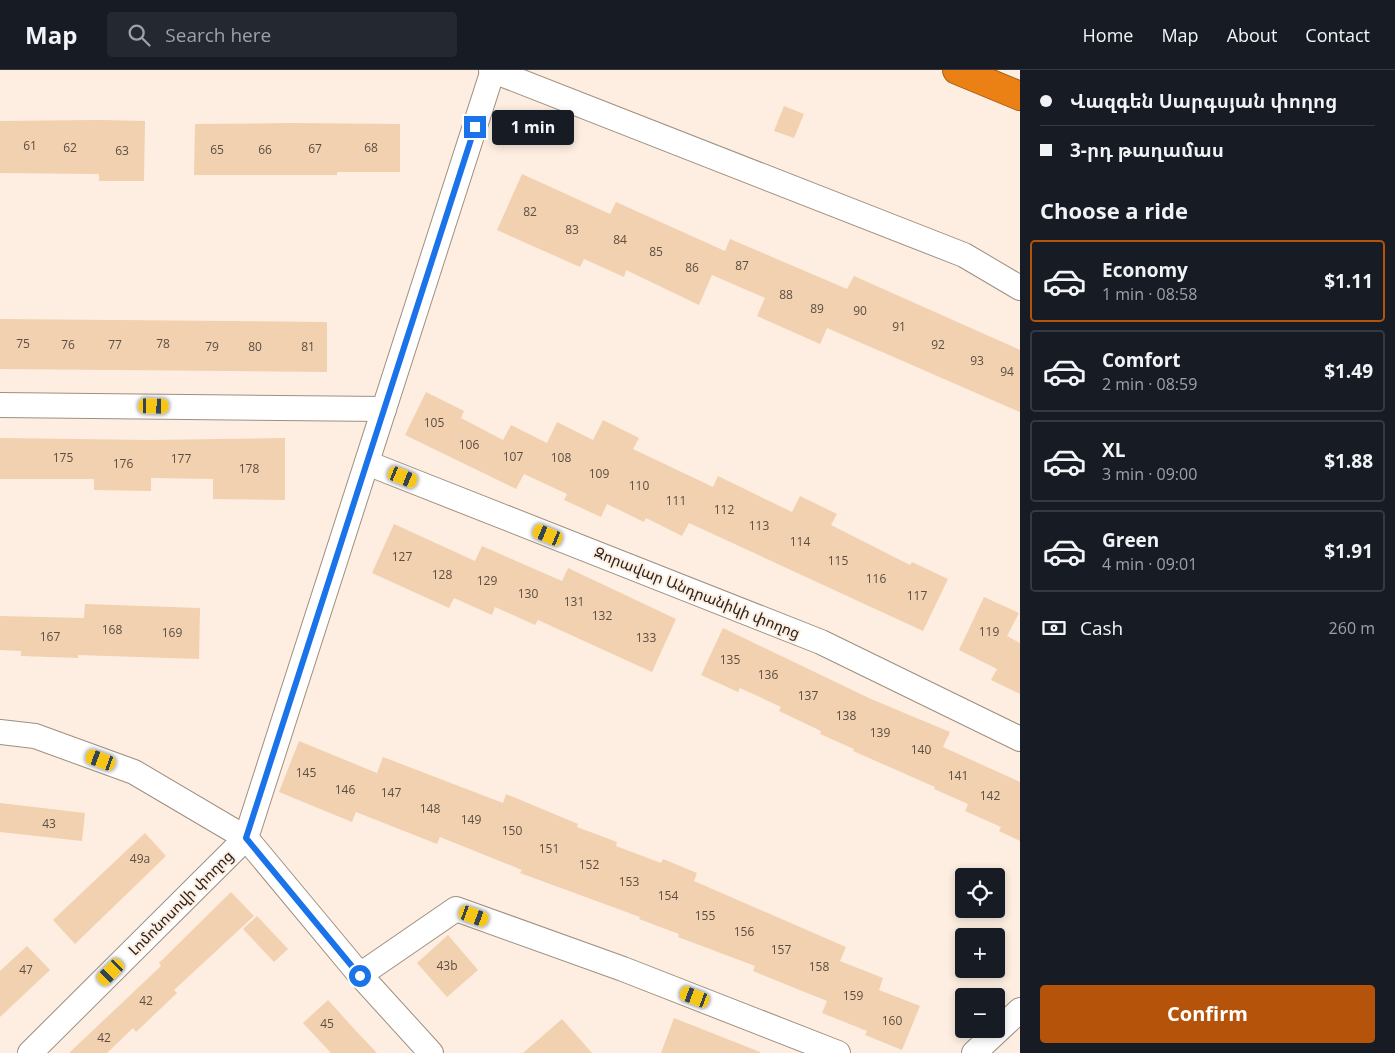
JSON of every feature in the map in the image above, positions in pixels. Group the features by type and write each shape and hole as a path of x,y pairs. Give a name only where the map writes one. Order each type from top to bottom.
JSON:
{"highway":[{"path":"957,70 1020,96"}],"street":[{"path":"246,838 492,70 964,254 1020,288"},
{"path":"0,404 384,409"},
{"name":"Զորավար Անդրանիկի փողոց","path":"367,463 821,642 1020,739"},
{"path":"0,732 35,736 134,772 246,838 360,976 431,1053"},
{"name":"Լոմոնոսովի փողոց","path":"30,1053 246,838"},
{"path":"360,976 456,909 623,969 838,1053"},
{"path":"974,1053 1020,1010"}],"building":[{"path":"784,106 804,114 794,138 774,131"},
{"path":"0,121 145,121 144,181 99,181 99,174 0,173"},
{"path":"195,124 400,124 400,172 337,172 337,175 194,175"},
{"path":"522,174 610,214 616,202 725,251 730,239 847,289 854,276 1020,350 1020,412 827,328 820,344 757,316 765,298 712,275 699,305 626,270 624,277 584,259 580,267 497,230"},
{"path":"0,319 327,322 327,372 0,369"},
{"path":"426,392 464,411 461,418 503,440 511,425 547,443 557,422 593,440 603,420 639,438 633,449 713,487 718,476 792,512 800,496 837,514 831,525 910,565 912,562 948,579 923,631 689,523 682,536 646,518 644,522 607,504 601,517 564,500 567,494 524,474 516,489 405,435"},
{"path":"0,438 151,440 285,438 285,500 213,499 213,479 151,478 151,491 94,490 94,479 0,479"},
{"path":"394,524 475,561 482,546 562,581 568,568 676,619 652,672 538,620 535,625 495,607 492,615 454,598 449,608 372,573"},
{"path":"984,597 1019,613 1007,636 1020,643 1020,694 991,680 997,669 959,650"},
{"path":"85,604 200,608 199,659 78,655 78,658 21,656 21,651 0,650 0,616 84,618"},
{"path":"723,628 871,699 950,732 943,747 1020,782 1020,841 999,831 1001,827 965,811 968,804 820,734 821,731 779,711 781,707 740,688 738,692 701,675"},
{"path":"299,741 377,773 383,757 503,803 506,794 578,824 577,827 617,842 616,846 661,863 663,859 697,873 694,881 846,947 840,961 883,978 879,990 920,1006 902,1050 865,1035 867,1031 822,1013 827,1001 753,971 755,966 678,937 679,934 639,919 640,917 520,873 522,870 440,837 437,844 356,812 352,822 279,792"},
{"path":"0,803 85,813 82,841 0,832"},
{"path":"145,833 166,856 75,944 53,920"},
{"path":"231,892 254,916 174,990 177,993 136,1032 133,1028 107,1053 69,1053 161,966 159,963"},
{"path":"257,916 288,949 274,962 243,929"},
{"path":"448,935 478,970 447,997 417,963"},
{"path":"27,946 50,970 0,1017 0,971"},
{"path":"328,1000 377,1053 331,1053 303,1023"},
{"path":"674,1018 760,1052 760,1053 661,1053"},
{"path":"562,1019 592,1053 523,1053"}],"route":[{"path":"360,976 246,838 475,127"}]}
